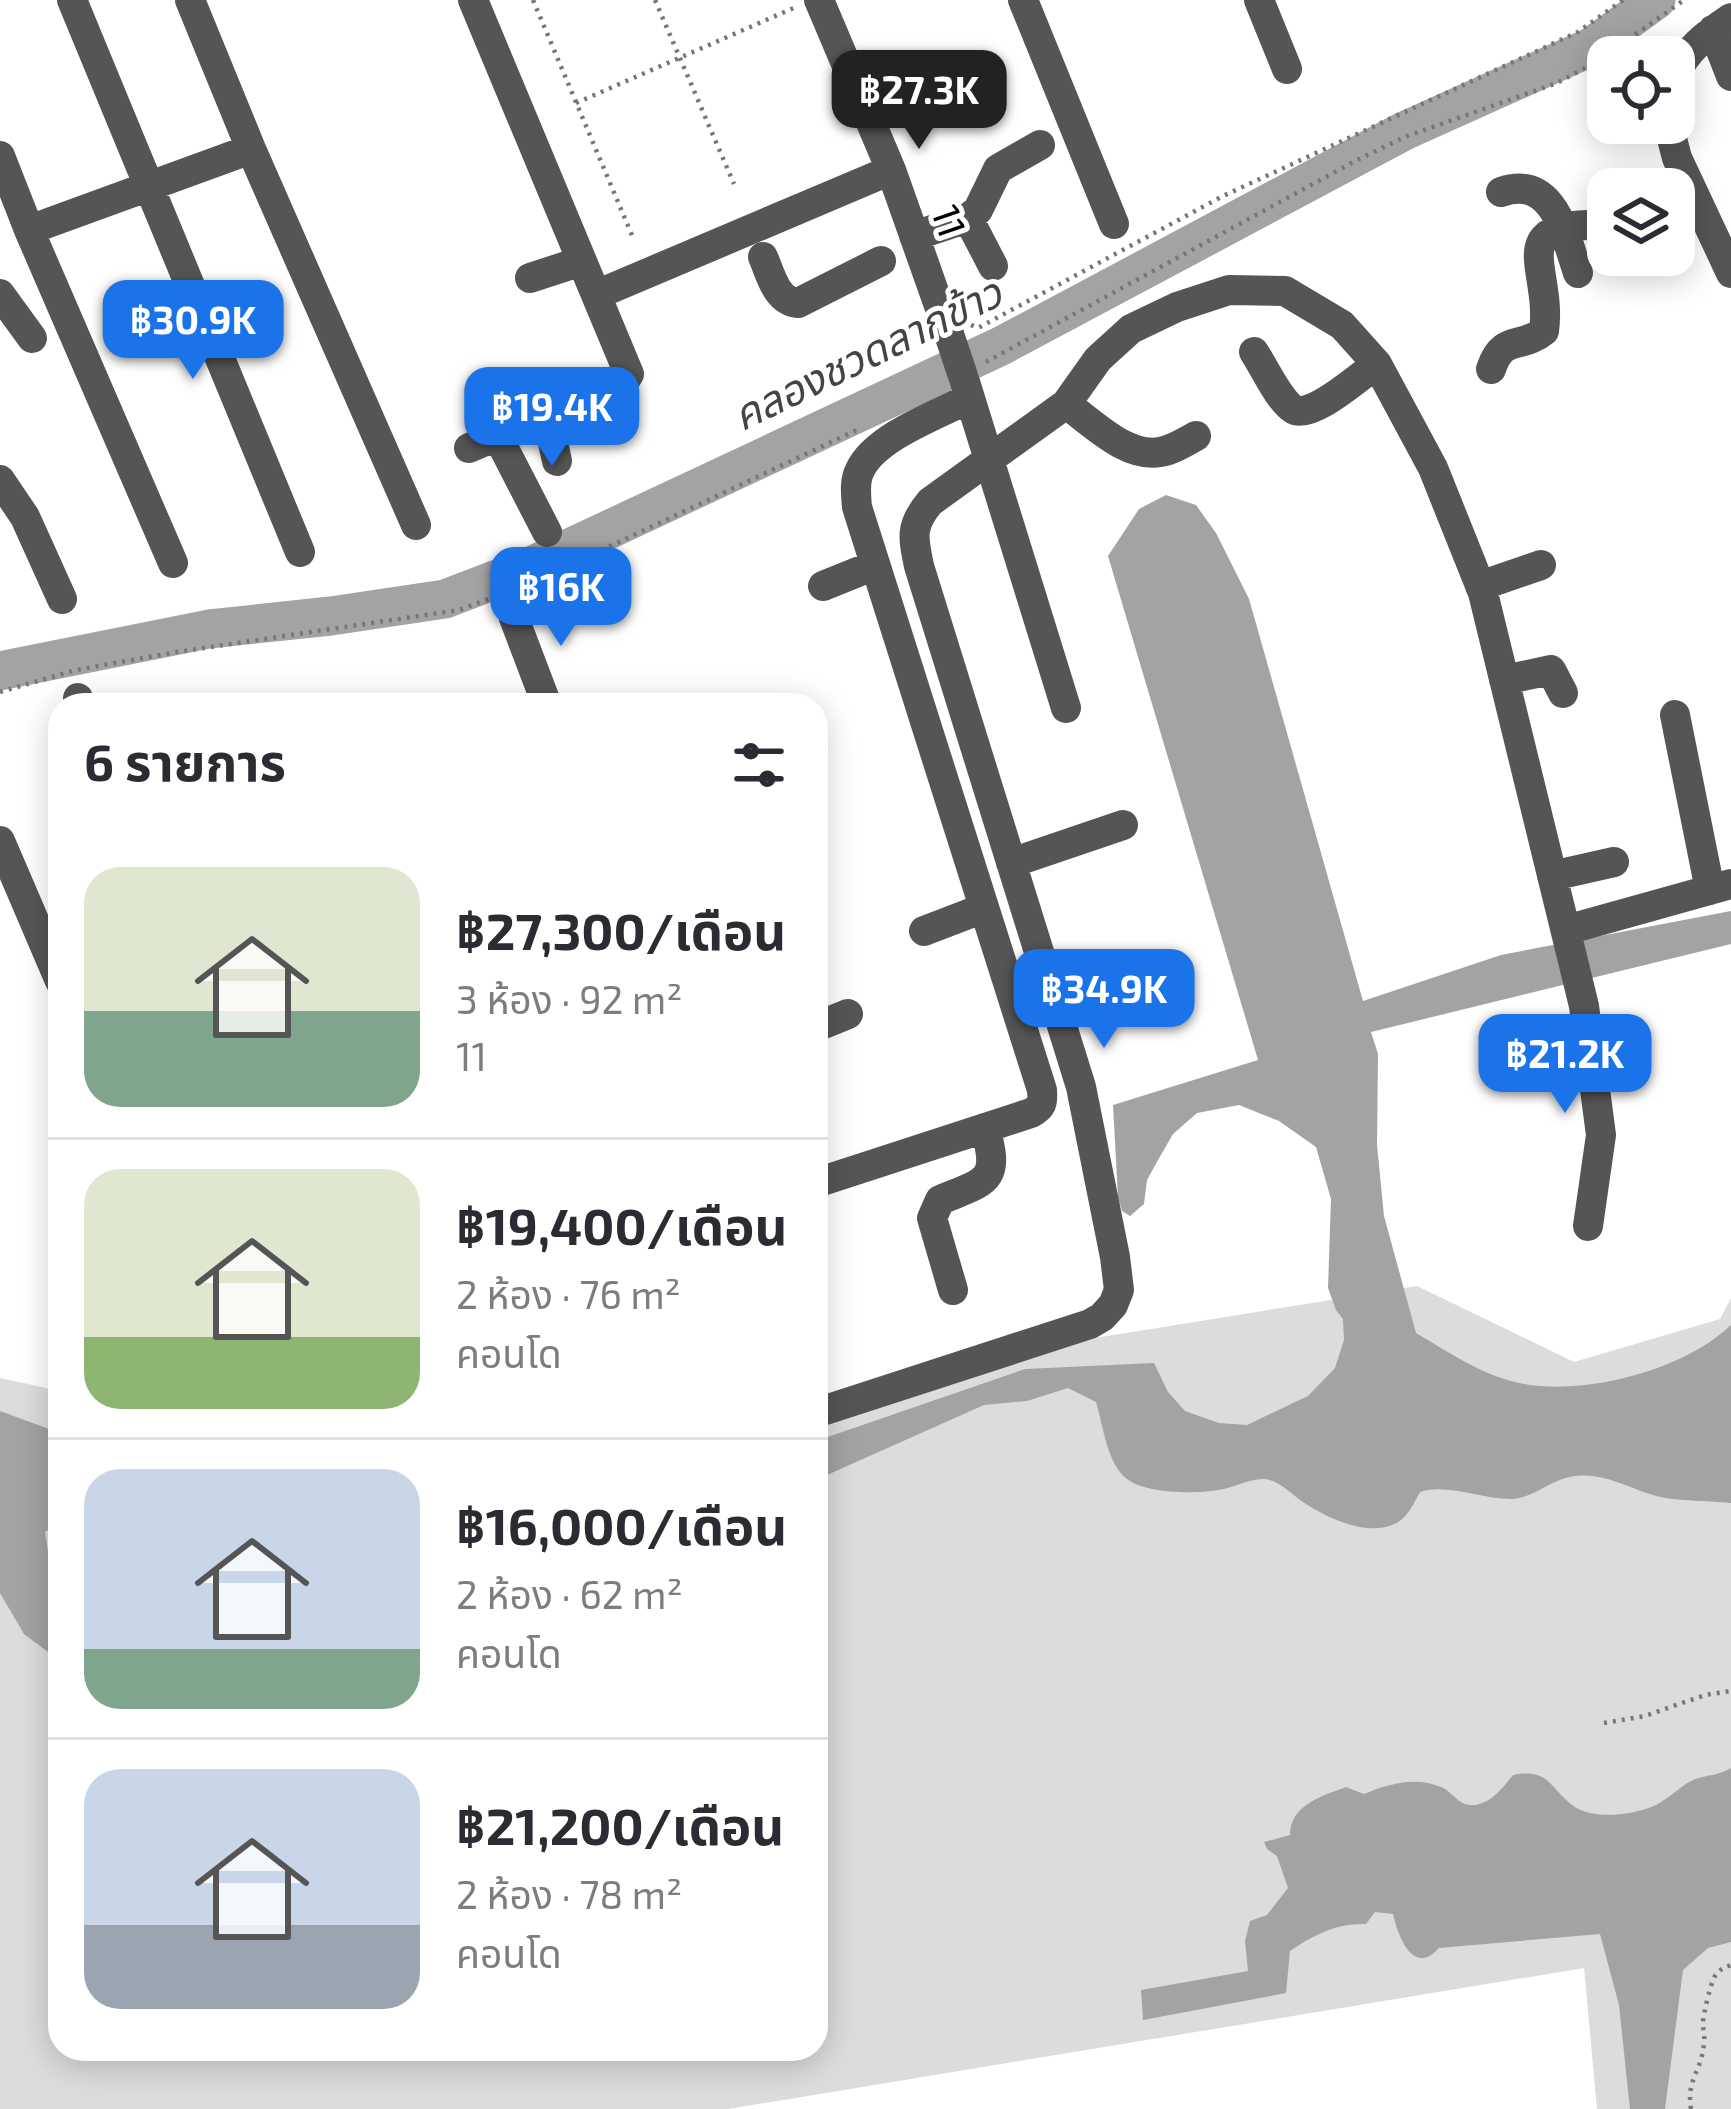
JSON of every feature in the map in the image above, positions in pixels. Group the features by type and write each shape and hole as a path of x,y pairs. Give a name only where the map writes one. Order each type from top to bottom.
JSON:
{"street":[{"path":"72,0 299,551"},
{"path":"190,0 416,525"},
{"path":"472,0 629,374 624,382 483,442 547,532"},
{"name":"11","path":"816,0 891,170 944,322 974,378 991,459 1066,709"},
{"path":"1023,0 1114,224"},
{"path":"1259,0 1287,69"},
{"path":"1722,24 1731,76"},
{"path":"1695,48 1722,24"},
{"path":"914,236 968,218 978,210 998,169 1040,146"},
{"path":"29,230 251,149"},
{"path":"0,155 173,563"},
{"path":"596,295 891,170"},
{"path":"1501,192 1537,191 1546,199 1563,226 1578,273"},
{"path":"1695,215 1731,273"},
{"path":"968,218 993,266"},
{"path":"1491,369 1496,353 1505,345 1538,337 1544,331 1545,304 1536,258 1541,241 1563,226 1587,225"},
{"path":"763,257 780,296 798,304 881,262"},
{"path":"530,278 582,261"},
{"path":"828,1409 1090,1324 1113,1305 1118,1289 1115,1257 1081,1087 913,534 919,515 930,502 1066,404 1098,359 1132,329 1177,307 1229,290 1285,291 1342,325 1377,364 1433,468 1480,586 1584,1006 1601,1135 1588,1226"},
{"path":"0,294 32,338"},
{"path":"1254,352 1284,400 1302,413 1315,409 1377,364"},
{"path":"828,1179 1030,1113 1043,1102 1007,1018 984,908 857,507 855,485 860,468 878,447 974,378"},
{"path":"1066,404 1129,448 1146,453 1171,450 1196,436"},
{"path":"547,415 557,461"},
{"path":"0,480 25,517 62,599"},
{"path":"823,586 875,565"},
{"path":"1480,586 1541,565"},
{"path":"514,618 543,693"},
{"path":"1504,680 1551,670 1563,693"},
{"path":"1567,934 1720,887 1676,715"},
{"path":"1011,863 1123,825"},
{"path":"0,841 48,953"},
{"path":"1552,876 1614,862"},
{"path":"924,931 984,908"},
{"path":"828,1022 848,1014"},
{"path":"953,1290 932,1217 940,1200 982,1181 992,1171 985,1128"}],"path":[{"path":"533,0 634,240"},
{"path":"655,0 734,184"},
{"path":"576,103 816,0"},
{"path":"944,322 978,328 1223,196 1578,32 1622,0"},
{"path":"974,378 1358,160 1407,136 1557,83 1598,61 1684,0"},
{"path":"0,692 76,670 459,610 534,582 863,428"},
{"path":"1604,1723 1731,1691"},
{"path":"1691,2109 1690,2082 1704,2043 1703,2018 1712,1982 1718,1971 1731,1965"}],"shaded area":[{"path":"1166,495 1196,505 1216,533 1249,599 1363,1001 1501,955 1731,911 1731,944 1371,1032 1378,1054 1377,1145 1384,1216 1416,1333 1502,1378 1569,1386 1659,1367 1686,1356 1731,1325 1731,1503 1665,1498 1610,1480 1574,1476 1513,1499 1442,1489 1420,1492 1398,1522 1362,1527 1324,1514 1269,1480 1197,1492 1136,1484 1115,1464 1096,1402 1068,1388 1027,1401 984,1405 828,1475 828,1437 1025,1369 1154,1363 1168,1392 1185,1411 1219,1423 1247,1425 1308,1396 1335,1368 1344,1340 1343,1319 1328,1288 1331,1199 1316,1147 1279,1121 1239,1105 1197,1113 1173,1134 1147,1180 1144,1204 1130,1216 1122,1211 1118,1197 1113,1105 1258,1060 1108,556 1139,509"},
{"path":"1417,1286 1574,1362 1720,1319 1731,1298 1731,2109 1597,2109 1584,1968 728,2109 0,2109 0,1378 48,1388 48,2061 828,2061 828,1422 1064,1343"},
{"path":"0,1411 48,1429 48,1652 24,1634 0,1593"},
{"path":"1731,1768 1731,1942 1708,1948 1683,1970 1665,2109 1630,2109 1619,2005 1600,1934 1439,1948 1422,1958 1408,1950 1393,1914 1375,1912 1366,1924 1326,1931 1290,1951 1286,1993 1143,2020 1141,1990 1248,1971 1245,1941 1250,1921 1267,1915 1288,1888 1277,1856 1264,1842 1290,1835 1301,1809 1327,1794 1346,1787 1364,1794 1392,1784 1422,1782 1473,1805 1493,1797 1513,1775 1526,1774 1542,1777 1583,1811 1615,1815 1656,1805 1695,1779"}],"waterway":[{"name":"คลองชวดลากข้าว","path":"0,671 209,629 445,599 529,567 1001,346 1404,131 1591,47 1656,0"}]}
